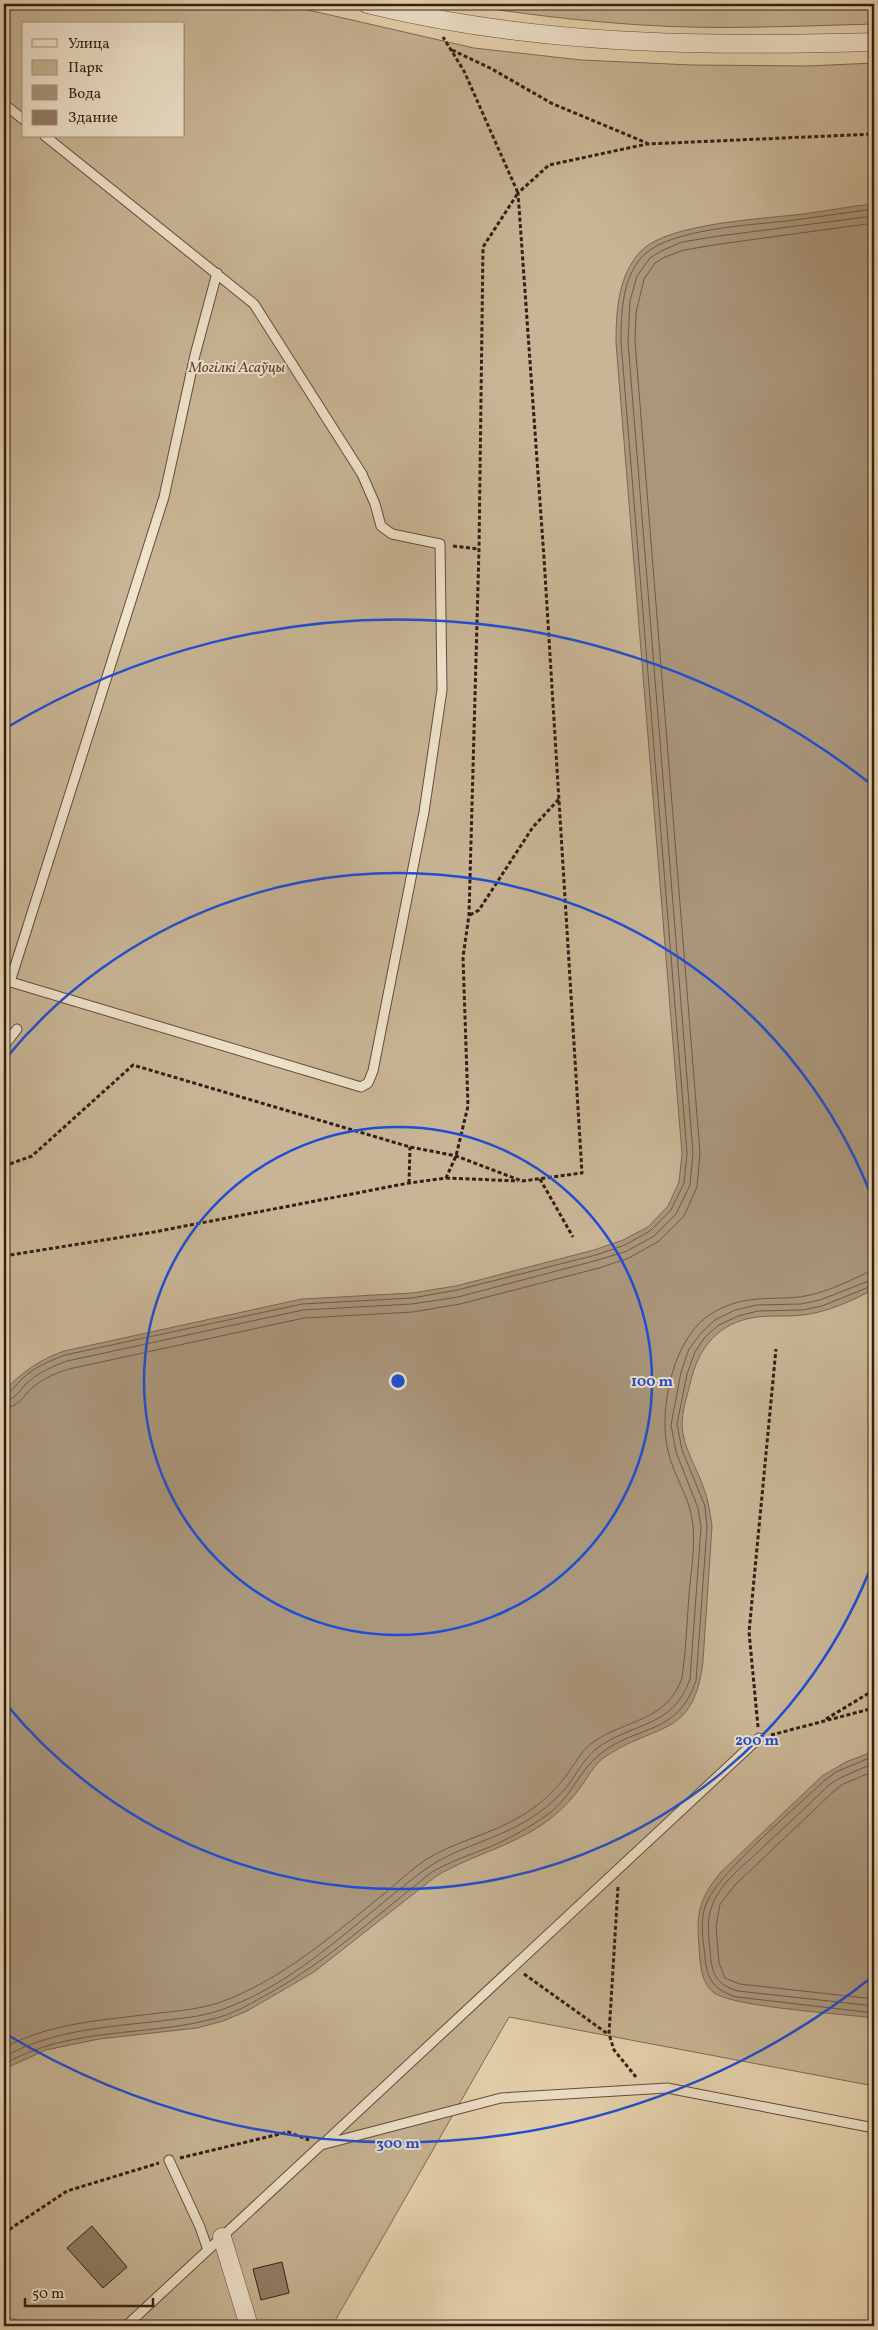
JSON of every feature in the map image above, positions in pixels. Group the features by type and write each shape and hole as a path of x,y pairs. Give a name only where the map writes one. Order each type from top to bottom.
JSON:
{"street":[{"path":"367,4 430,18 522,32 640,41 764,44 874,42"},
{"path":"222,2237 248,2326"}],"lane":[{"path":"4,104 22,118"},
{"path":"48,138 217,273 254,304 362,474 375,504 381,526 392,534 440,544 442,690 424,812 373,1072 368,1083 361,1087 7,981 164,497 194,355 217,273"},
{"path":"4,1046 17,1029"},
{"path":"126,2326 322,2146 759,1738"},
{"path":"322,2146 501,2098 667,2088 874,2128"},
{"path":"169,2160 200,2226 208,2250"}],"path":[{"path":"4,1256 154,1232 409,1183 446,1178 522,1181 582,1173 518,192 464,71 430,18"},
{"path":"451,50 492,70 551,103 647,144"},
{"path":"446,1178 456,1156 468,1106 463,957 469,915 479,549 484,247 518,192 549,165 647,144 874,134"},
{"path":"440,544 479,549"},
{"path":"469,915 479,910 533,827 559,799"},
{"path":"4,1166 32,1156 133,1065 410,1148 456,1156 522,1181"},
{"path":"409,1183 410,1148"},
{"path":"540,1179 573,1237"},
{"path":"776,1349 749,1632 759,1738 874,1708"},
{"path":"821,1722 874,1690"},
{"path":"619,1869 609,2034 614,2050 646,2089"},
{"path":"514,1967 609,2034"}],"green space":[{"name":"Могілкі Асаўцы","path":"4,4 282,4 474,48 581,60 692,65 808,66 874,63 874,2086 509,2017 332,2326 37,2326 4,2316"},
{"path":"461,4 874,4 874,24 758,27 671,26 574,19"}],"water":[{"path":"874,204 874,1289 831,1309 812,1314 757,1317 732,1324 712,1338 698,1359 686,1399 682,1425 685,1442 706,1494 712,1526 703,1661 698,1686 691,1704 670,1725 623,1746 601,1760 568,1802 542,1825 527,1834 465,1861 435,1877 314,1972 247,2011 223,2021 197,2028 99,2039 46,2050 4,2069 4,1391 31,1367 64,1351 302,1299 412,1293 456,1286 594,1250 623,1240 648,1227 668,1206 679,1182 682,1154 616,343 620,294 628,270 642,250 655,241 673,234 695,228 742,220"},
{"path":"874,1751 874,2018 764,2006 741,2002 713,1992 703,1977 698,1934 701,1906 708,1890 721,1872 822,1776 846,1762"}],"building":[{"path":"92,2226 127,2267 103,2288 67,2248"},
{"path":"282,2262 289,2293 261,2300 253,2269"}]}
